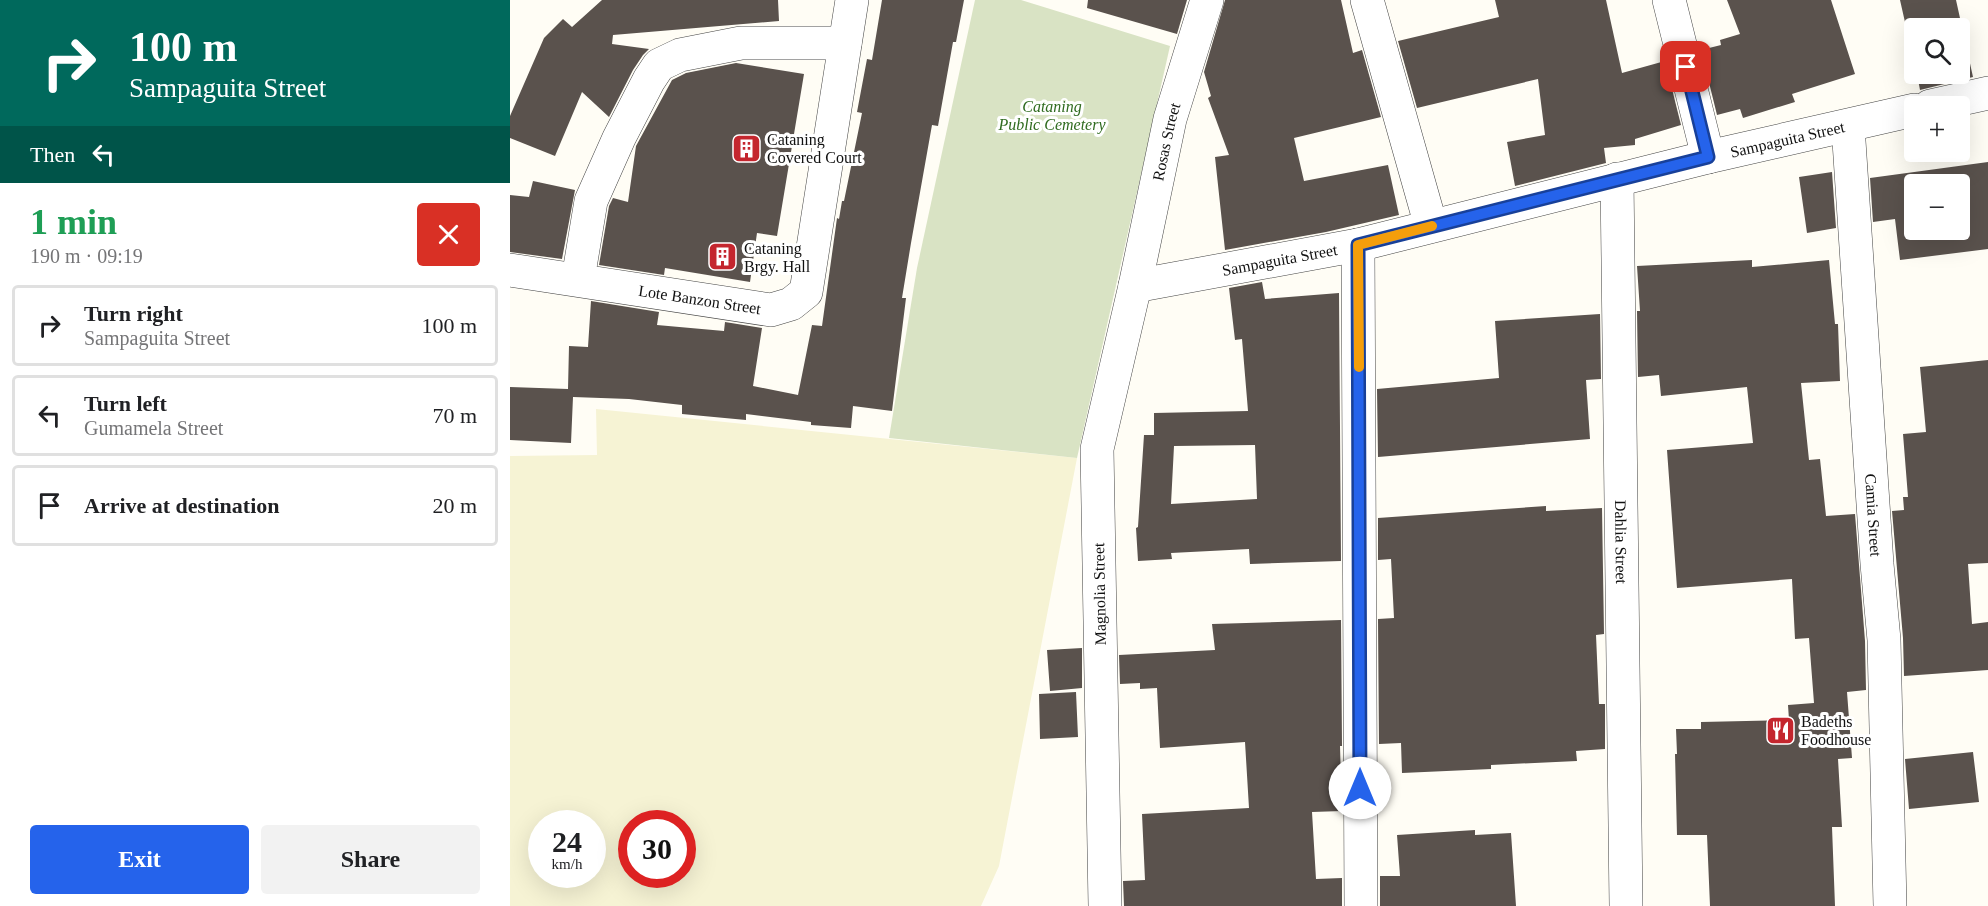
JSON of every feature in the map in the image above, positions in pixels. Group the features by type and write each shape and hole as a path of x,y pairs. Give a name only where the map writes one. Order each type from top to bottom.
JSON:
{"street":[{"name":"Lote Banzon Street","path":"510,270 771,310 791,304 806,292 852,0"},
{"name":"Rosas Street","path":"1135,286 1170,119 1207,0"},
{"path":"1367,0 1431,226"},
{"path":"1669,0 1708,157"},
{"path":"578,279 591,201 618,138 659,65 680,55 741,43 845,43"},
{"path":"1970,97 1988,93"},
{"name":"Sampaguita Street","path":"1135,286 1358,245 1617,179 1904,112"},
{"name":"Camia Street","path":"1848,126 1884,640 1890,906"},
{"name":"Dahlia Street","path":"1617,179 1626,906"},
{"path":"1358,245 1361,906"},
{"name":"Magnolia Street","path":"1105,906 1096,449 1135,286"}],"shaded area":[{"path":"596,409 1077,458 999,866 981,906 510,906 510,456 597,455"}],"green space":[{"name":"Cataning Public Cemetery","path":"975,0 1021,0 1170,46 1077,458 889,438 917,268"}],"building":[{"path":"602,0 778,0 779,21 613,35 612,44 649,49 633,70 609,117 582,92 555,156 510,138 510,116 544,38 563,19 572,27"},
{"path":"882,0 964,0 956,42 953,42 938,126 932,125 911,243 902,298 906,298 892,411 853,406 851,428 811,425 811,422 746,414 746,420 682,414 682,405 629,399 573,397 571,443 510,440 510,387 568,389 569,346 588,347 591,301 659,312 657,325 724,331 725,322 762,328 753,386 798,395 812,325 822,326 837,218 839,219 842,201 844,201 862,113 857,112 867,59 872,60"},
{"path":"1088,0 1187,0 1177,34 1087,8"},
{"path":"1225,0 1341,0 1353,53 1362,50 1381,117 1294,138 1304,181 1388,165 1399,215 1326,232 1225,250 1215,157 1229,155 1208,98 1211,96 1204,72"},
{"path":"1495,0 1606,0 1622,73 1665,61 1681,125 1635,139 1635,145 1604,148 1606,163 1515,186 1507,142 1545,135 1538,79 1417,108 1398,41 1499,17"},
{"path":"1727,0 1831,0 1855,74 1792,94 1795,102 1743,118 1740,109 1717,115 1701,50 1721,45 1720,40 1740,34"},
{"path":"1900,0 1956,0 1960,18 1904,18"},
{"path":"736,63 804,74 777,236 757,233 750,282 665,268 664,275 599,265 609,206 613,198 628,202 636,146 672,80 686,73"},
{"path":"1919,84 1944,84 1920,90"},
{"path":"1988,162 1988,249 1900,260 1895,219 1873,222 1870,178"},
{"path":"1832,172 1836,228 1807,233 1799,177"},
{"path":"533,181 575,190 562,259 510,252 510,195 529,197"},
{"path":"1752,260 1752,267 1829,260 1835,324 1838,324 1840,381 1801,383 1809,460 1820,459 1826,516 1855,514 1865,641 1866,690 1847,692 1852,758 1838,759 1842,827 1832,827 1835,906 1710,906 1707,835 1677,835 1676,729 1701,729 1701,722 1789,720 1788,705 1814,703 1809,638 1795,639 1792,579 1677,588 1667,450 1753,443 1747,387 1661,396 1659,375 1638,377 1637,311 1640,311 1637,266"},
{"path":"1262,282 1265,299 1339,293 1341,561 1250,564 1249,549 1171,553 1172,559 1138,561 1136,528 1138,527 1144,435 1154,435 1154,413 1248,411 1242,339 1235,340 1229,288","holes":["1255,445 1257,499 1171,504 1174,446"]},
{"path":"1600,314 1601,379 1586,380 1590,439 1378,457 1377,389 1499,378 1495,321"},
{"path":"1988,360 1988,563 1968,564 1972,624 1988,622 1988,670 1904,676 1892,511 1904,510 1903,497 1908,497 1903,434 1926,432 1920,367"},
{"path":"1546,506 1546,511 1602,508 1604,634 1596,635 1599,704 1605,704 1605,749 1576,751 1577,761 1491,765 1491,769 1402,773 1401,743 1379,744 1378,619 1394,618 1391,559 1378,560 1378,518"},
{"path":"1341,620 1342,811 1312,812 1316,879 1342,878 1342,906 1124,906 1123,881 1145,880 1142,814 1249,808 1245,742 1160,748 1157,688 1140,689 1140,683 1120,684 1119,655 1215,650 1212,624"},
{"path":"1082,648 1082,688 1050,691 1047,650"},
{"path":"1076,692 1078,737 1040,739 1039,694"},
{"path":"1973,752 1979,802 1909,809 1905,759"},
{"path":"1475,830 1475,835 1511,833 1516,906 1380,906 1380,876 1400,876 1397,835"}],"slow traffic":[{"path":"1359,367 1358,245 1432,226"}],"place":[{"name":"Cataning Covered Court","path":"746,148"},
{"name":"Cataning Brgy. Hall","path":"723,257"},
{"name":"Badeths Foodhouse","path":"1780,730"}],"route":[{"path":"1360,788 1358,245 1708,157 1686,67"}]}
